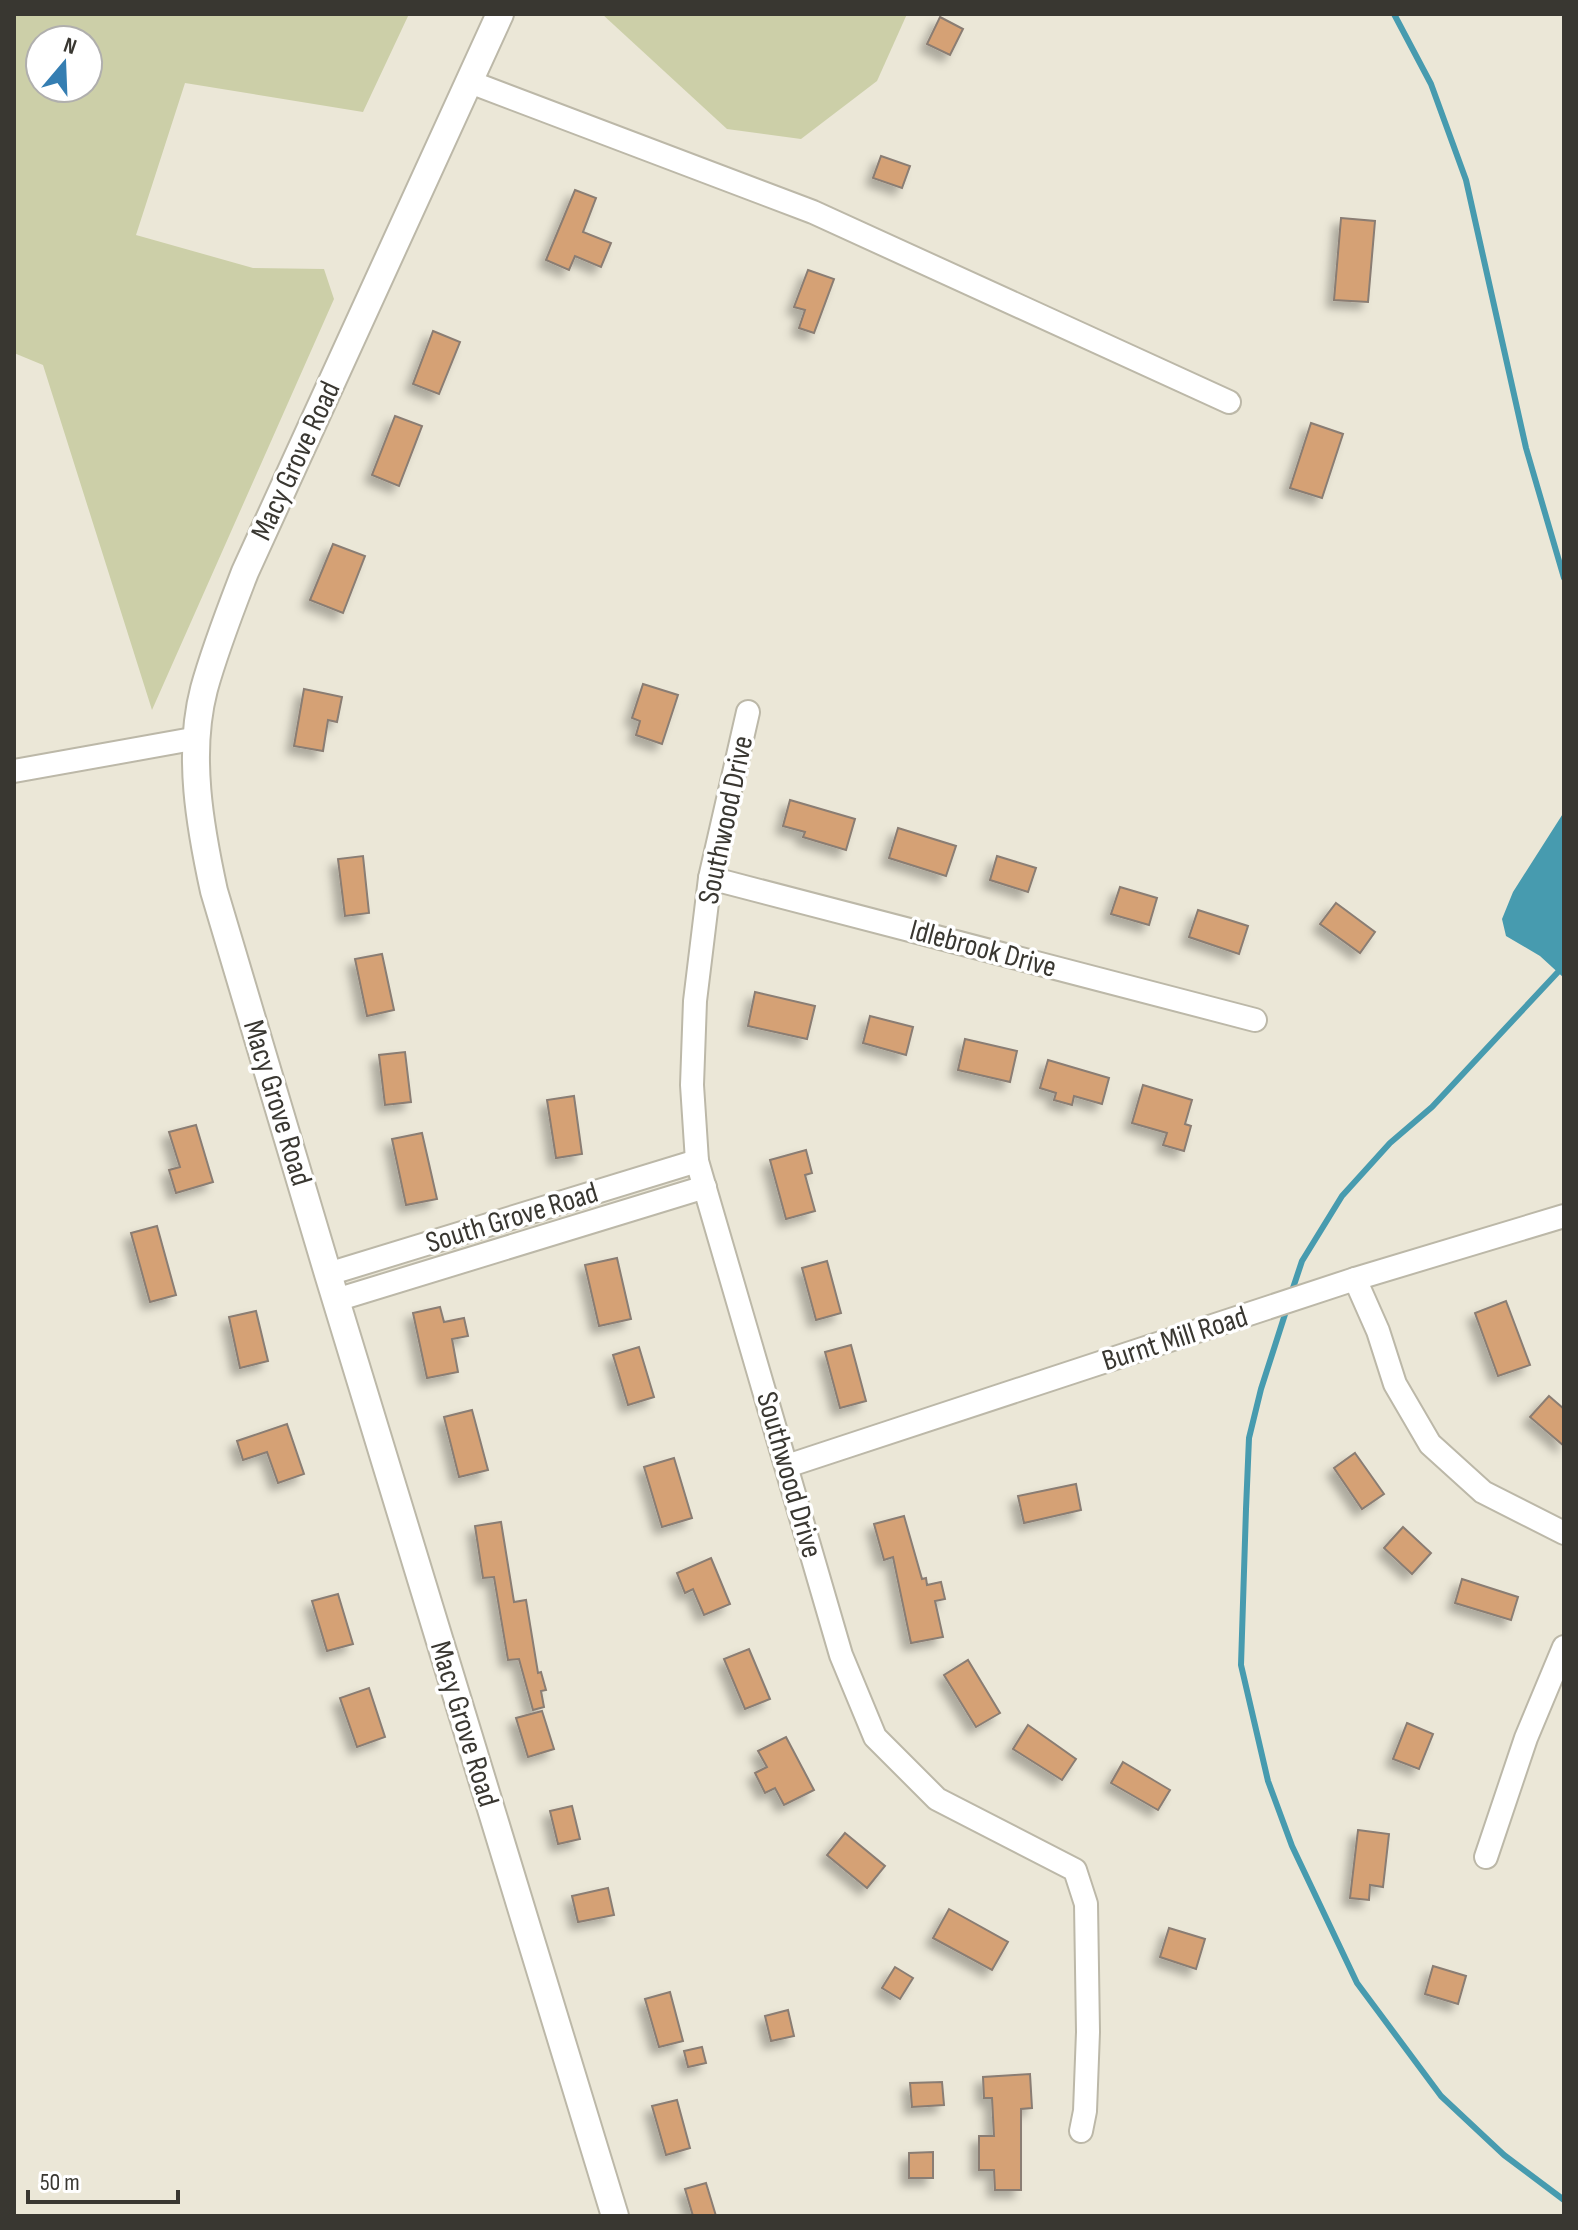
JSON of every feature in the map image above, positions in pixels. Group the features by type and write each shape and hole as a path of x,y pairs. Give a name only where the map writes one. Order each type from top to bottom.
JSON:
{"main road":[{"name":"Macy Grove Road","path":"500,14 245,572 203,692 198,738 198,791 201,828 214,891 615,2216"}],"street":[{"path":"470,82 813,212 1229,402"},
{"name":"Southwood Drive","path":"748,712 710,878 695,1001 692,1085 697,1161 841,1655 875,1737 937,1799 1075,1870 1086,1904 1088,2032 1085,2111 1081,2131"},
{"path":"14,771 198,738"},
{"name":"Idlebrook Drive","path":"710,878 1255,1020"},
{"name":"South Grove Road","path":"328,1274 697,1161"},
{"name":"South Grove Road","path":"336,1300 705,1187"},
{"name":"Burnt Mill Road","path":"787,1466 1355,1279 1564,1216"},
{"path":"1355,1279 1378,1331 1395,1384 1430,1444 1483,1492 1564,1533"},
{"path":"1486,1857 1526,1738 1564,1647"}],"green space":[{"path":"14,14 409,14 363,112 185,83 136,235 253,268 324,269 334,299 152,710 43,365 14,353"},
{"path":"602,14 907,14 877,81 801,139 727,129"}],"water":[{"path":"1564,812 1564,978 1540,956 1506,936 1502,919 1513,892"}],"building":[{"path":"940,17 963,29 950,55 927,44"},
{"path":"881,156 910,166 902,188 873,178"},
{"path":"575,190 596,198 583,232 611,243 601,267 575,256 569,270 546,260"},
{"path":"1341,218 1375,221 1368,302 1334,300"},
{"path":"808,270 834,279 814,333 799,328 805,310 794,307"},
{"path":"433,331 460,342 439,394 413,384"},
{"path":"395,416 422,426 399,486 372,475"},
{"path":"1311,423 1343,434 1322,498 1290,488"},
{"path":"333,544 365,556 343,613 310,600"},
{"path":"643,684 678,695 662,744 636,735 640,721 632,718"},
{"path":"304,689 342,697 337,722 328,720 323,751 294,746"},
{"path":"790,800 855,819 846,850 803,837 805,832 783,826"},
{"path":"898,828 956,846 946,876 889,858"},
{"path":"363,856 369,913 345,916 338,859"},
{"path":"997,856 1036,868 1028,892 990,880"},
{"path":"1120,887 1157,898 1149,925 1111,914"},
{"path":"1336,903 1375,932 1360,953 1320,924"},
{"path":"1198,910 1248,926 1239,954 1189,937"},
{"path":"382,954 394,1010 367,1016 355,959"},
{"path":"755,992 815,1006 807,1039 748,1026"},
{"path":"870,1016 913,1027 906,1055 863,1043"},
{"path":"965,1039 1017,1051 1010,1082 958,1070"},
{"path":"405,1052 411,1102 385,1105 379,1055"},
{"path":"1048,1060 1109,1078 1102,1104 1074,1096 1072,1105 1054,1100 1056,1093 1040,1088"},
{"path":"1143,1085 1192,1100 1185,1124 1191,1126 1184,1151 1163,1145 1167,1133 1132,1123"},
{"path":"574,1096 582,1154 556,1158 547,1100"},
{"path":"196,1125 213,1182 176,1193 169,1170 180,1167 169,1132"},
{"path":"422,1133 437,1199 406,1205 392,1139"},
{"path":"806,1150 812,1173 805,1175 815,1211 786,1219 770,1160"},
{"path":"157,1226 176,1295 150,1302 131,1233"},
{"path":"617,1258 631,1319 599,1326 585,1265"},
{"path":"827,1261 841,1313 816,1320 802,1268"},
{"path":"1506,1301 1530,1365 1498,1376 1475,1313"},
{"path":"440,1307 444,1322 464,1318 468,1336 452,1339 458,1372 427,1378 413,1313"},
{"path":"256,1311 268,1361 240,1368 229,1317"},
{"path":"851,1345 866,1401 840,1408 825,1352"},
{"path":"639,1347 654,1397 628,1405 613,1355"},
{"path":"1549,1396 1564,1409 1564,1446 1530,1417"},
{"path":"472,1410 488,1470 459,1477 444,1417"},
{"path":"287,1424 304,1474 278,1483 267,1452 243,1460 237,1441"},
{"path":"1355,1453 1384,1494 1362,1509 1334,1468"},
{"path":"674,1458 692,1518 662,1527 644,1467"},
{"path":"1076,1484 1081,1510 1024,1523 1018,1496"},
{"path":"904,1516 922,1579 926,1578 927,1585 941,1582 945,1599 935,1601 943,1637 911,1643 893,1557 884,1560 874,1524"},
{"path":"501,1522 514,1602 526,1600 538,1673 541,1672 546,1690 541,1691 544,1707 533,1710 519,1659 508,1660 494,1577 483,1578 475,1526"},
{"path":"1403,1527 1431,1553 1412,1574 1384,1548"},
{"path":"711,1558 730,1604 704,1615 693,1589 685,1593 677,1573"},
{"path":"1462,1579 1518,1597 1511,1620 1455,1603"},
{"path":"338,1594 353,1644 327,1651 312,1601"},
{"path":"749,1649 770,1699 745,1709 724,1659"},
{"path":"968,1660 1000,1713 976,1727 944,1675"},
{"path":"369,1688 385,1737 357,1747 340,1698"},
{"path":"542,1711 554,1749 528,1757 516,1718"},
{"path":"1407,1723 1433,1734 1419,1769 1393,1759"},
{"path":"1028,1725 1076,1759 1062,1780 1013,1749"},
{"path":"786,1737 814,1790 784,1805 775,1788 765,1793 755,1773 767,1767 758,1751"},
{"path":"1123,1762 1170,1790 1158,1810 1111,1783"},
{"path":"572,1806 580,1839 558,1844 550,1811"},
{"path":"1358,1830 1389,1834 1383,1887 1370,1885 1369,1900 1350,1898"},
{"path":"845,1833 885,1866 867,1888 827,1855"},
{"path":"608,1888 614,1915 578,1922 572,1896"},
{"path":"949,1909 1008,1942 992,1970 933,1938"},
{"path":"1169,1928 1205,1939 1196,1969 1160,1957"},
{"path":"1433,1966 1466,1976 1458,2004 1425,1994"},
{"path":"895,1967 913,1978 900,1999 882,1988"},
{"path":"670,1992 683,2041 659,2047 645,1999"},
{"path":"788,2010 794,2036 771,2041 765,2016"},
{"path":"702,2047 706,2063 688,2067 684,2051"},
{"path":"1030,2074 1032,2108 1021,2109 1021,2190 995,2190 994,2170 979,2170 979,2136 994,2136 992,2098 984,2098 983,2077"},
{"path":"942,2082 944,2105 912,2107 910,2083"},
{"path":"677,2100 690,2148 666,2155 652,2106"},
{"path":"933,2152 933,2178 909,2178 909,2153"},
{"path":"706,2183 716,2216 693,2216 685,2189"}],"waterway":[{"path":"1394,14 1431,84 1466,180 1526,448 1564,578"},
{"path":"1291,1294 1302,1261 1342,1196 1390,1143 1432,1107 1558,972 1564,960"},
{"path":"1287,1308 1249,1438 1246,1509 1241,1665 1268,1781 1292,1846 1357,1983 1441,2096 1504,2155 1564,2200"}]}
